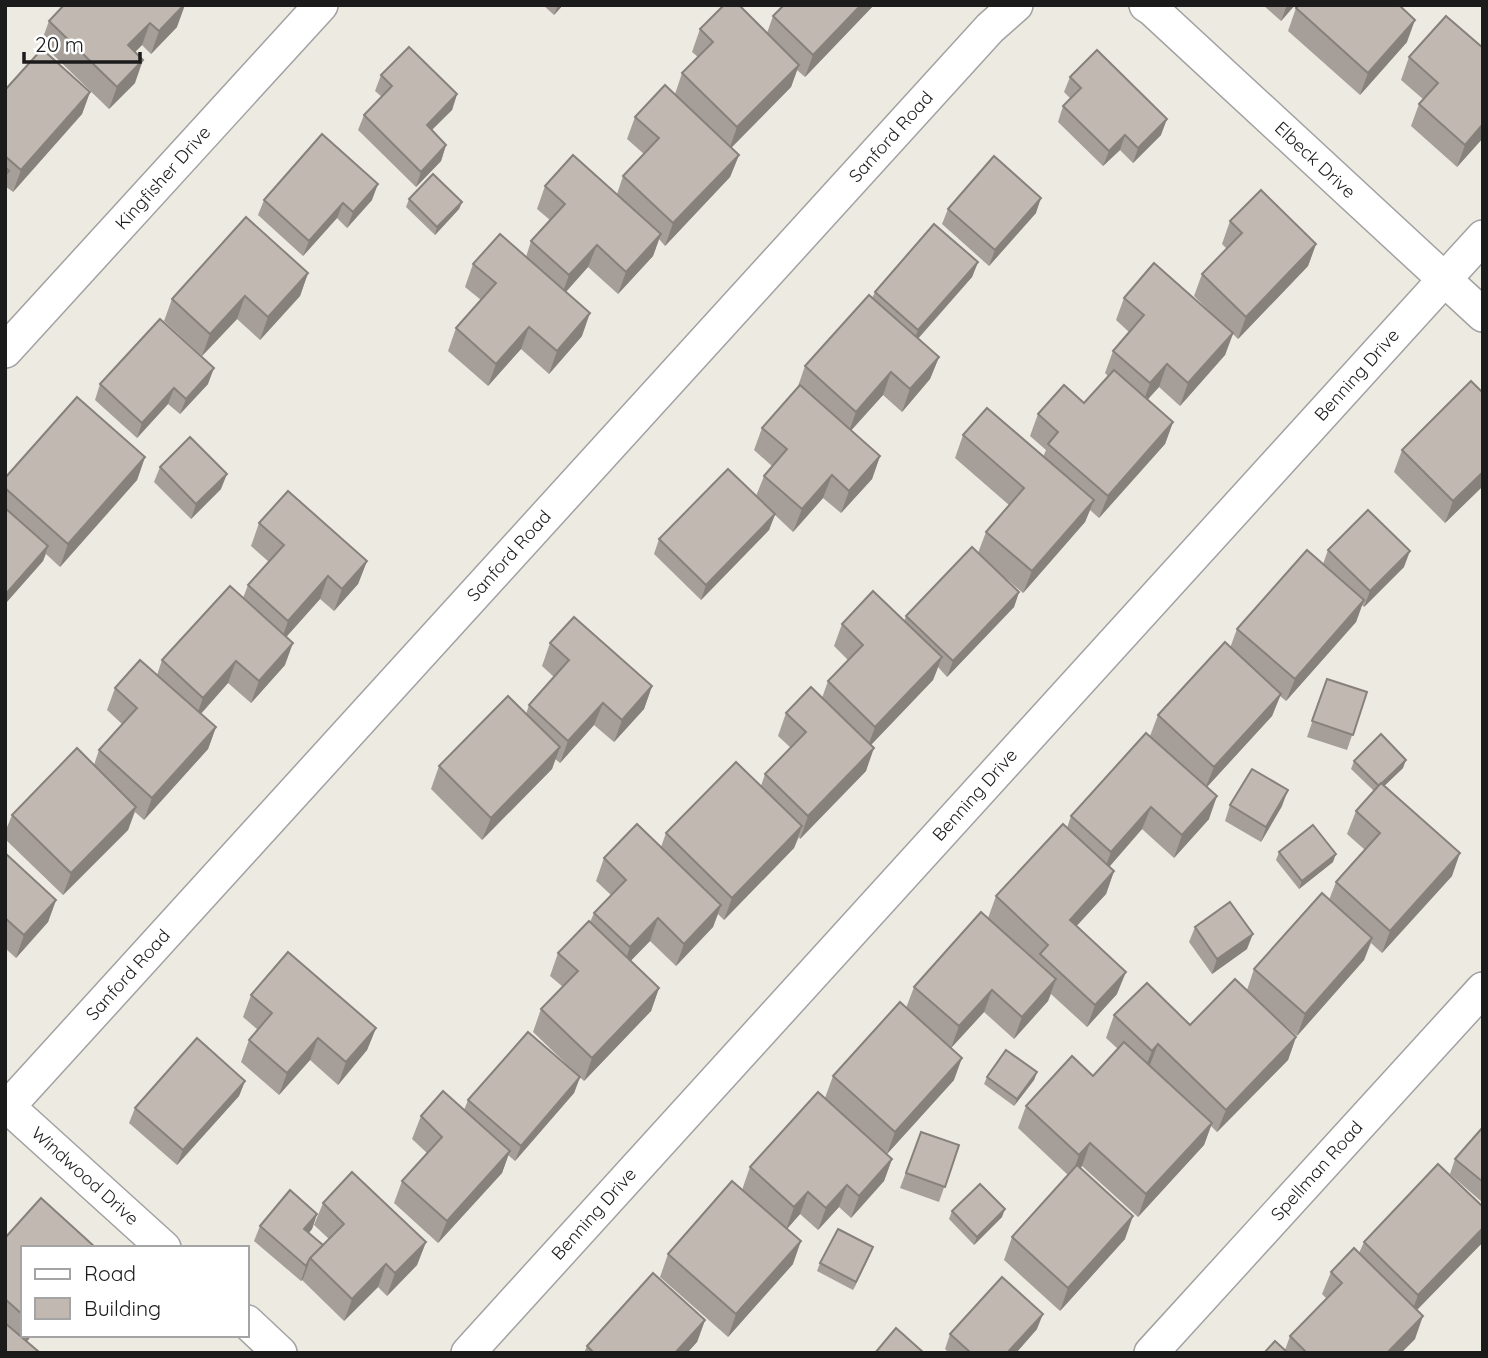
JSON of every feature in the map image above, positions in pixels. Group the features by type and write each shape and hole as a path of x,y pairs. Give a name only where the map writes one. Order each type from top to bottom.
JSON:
{"street":[{"name":"Kingfisher Drive","path":"5,351 321,5"},
{"name":"Sanford Road","path":"6,1107 981,39 1017,5"},
{"name":"Elbeck Drive","path":"1146,5 1483,315"},
{"name":"Benning Drive","path":"468,1353 1483,237"},
{"name":"Spellman Road","path":"1151,1353 1483,989"},
{"name":"Windwood Drive","path":"6,1107 162,1246"},
{"path":"248,1323 280,1353"}],"building":[{"path":"64,5 184,5 159,31 150,23 128,45 143,60 117,87 49,21"},
{"path":"724,5 739,5 799,65 737,127 682,73 713,42 700,29"},
{"path":"784,5 861,5 813,55 773,16"},
{"path":"1299,5 1399,5 1415,20 1368,73 1296,8"},
{"path":"1446,16 1483,48 1483,124 1465,145 1419,104 1438,83 1409,57"},
{"path":"409,47 457,94 427,125 446,145 421,172 364,115 392,86 381,75"},
{"path":"42,49 90,92 21,170 5,156 5,90"},
{"path":"1097,50 1167,119 1138,148 1125,135 1109,151 1063,106 1081,88 1070,77"},
{"path":"665,85 739,155 673,223 623,176 659,138 635,117"},
{"path":"322,134 378,184 353,212 343,203 309,241 264,200"},
{"path":"573,155 661,234 626,272 597,245 569,275 531,241 565,204 545,186"},
{"path":"994,156 1041,198 995,250 948,209"},
{"path":"433,174 462,202 437,227 409,199"},
{"path":"1261,190 1316,244 1246,317 1202,274 1242,233 1230,221"},
{"path":"246,217 308,273 268,317 245,296 210,334 172,299"},
{"path":"934,224 978,262 918,330 875,292"},
{"path":"500,234 590,313 557,351 529,327 496,364 456,328 496,283 473,264"},
{"path":"1154,263 1233,333 1188,383 1167,364 1150,383 1113,351 1144,315 1124,298"},
{"path":"869,295 939,357 910,389 891,372 856,412 805,366"},
{"path":"160,319 214,368 186,399 174,388 142,423 100,384"},
{"path":"1114,370 1173,422 1108,496 1048,444 1058,432 1038,414 1064,385 1084,403"},
{"path":"1471,381 1483,393 1483,472 1453,501 1402,450"},
{"path":"800,385 880,456 849,491 832,475 802,509 764,476 787,449 762,428"},
{"path":"77,397 145,457 68,544 5,488 5,478"},
{"path":"987,408 1094,500 1032,571 986,532 1024,488 963,435"},
{"path":"190,437 227,474 196,504 160,467"},
{"path":"728,469 775,514 706,585 659,539"},
{"path":"288,491 367,561 342,589 328,576 288,621 248,585 284,545 259,523"},
{"path":"5,508 48,546 5,595"},
{"path":"1368,510 1410,551 1370,591 1328,550"},
{"path":"972,547 1019,592 953,661 906,616"},
{"path":"1307,550 1364,600 1295,679 1237,629"},
{"path":"230,586 293,643 259,681 236,661 203,698 162,660"},
{"path":"873,591 942,657 875,727 828,681 863,645 842,624"},
{"path":"574,617 652,686 622,720 603,703 568,741 529,705 569,660 550,643"},
{"path":"1225,642 1281,694 1214,767 1158,715"},
{"path":"140,660 216,727 152,798 99,750 137,708 115,688"},
{"path":"1327,679 1367,692 1353,735 1312,721"},
{"path":"811,687 874,748 808,816 765,774 806,732 786,713"},
{"path":"508,696 560,747 491,818 439,766"},
{"path":"1146,733 1217,796 1182,835 1151,807 1111,852 1071,816"},
{"path":"1381,734 1406,760 1379,786 1354,761"},
{"path":"77,748 136,807 71,873 12,815"},
{"path":"736,762 802,826 732,898 666,833"},
{"path":"1252,769 1288,790 1266,827 1230,805"},
{"path":"1381,783 1460,853 1390,931 1336,882 1380,833 1356,811"},
{"path":"637,824 721,905 684,944 658,918 630,947 594,913 626,880 604,858"},
{"path":"1063,824 1114,871 1070,920 1126,972 1095,1005 1040,954 1048,945 996,896"},
{"path":"1313,825 1336,854 1302,881 1279,852"},
{"path":"5,853 56,900 24,935 5,918"},
{"path":"1322,893 1372,938 1305,1014 1254,969"},
{"path":"1230,902 1253,934 1217,959 1195,927"},
{"path":"981,912 1056,979 1022,1017 992,990 959,1026 914,987"},
{"path":"589,921 659,988 592,1058 541,1009 578,971 558,953"},
{"path":"288,952 376,1028 346,1062 318,1038 287,1073 249,1040 272,1013 251,995"},
{"path":"1235,979 1296,1037 1226,1110 1158,1044 1152,1051 1114,1015 1147,983 1190,1025"},
{"path":"900,1002 962,1058 895,1132 833,1076"},
{"path":"528,1032 580,1077 521,1146 468,1100"},
{"path":"197,1038 245,1081 183,1150 135,1108"},
{"path":"1124,1042 1212,1123 1146,1194 1090,1143 1079,1155 1026,1106 1072,1056 1093,1076"},
{"path":"1006,1050 1037,1072 1017,1099 987,1077"},
{"path":"443,1091 510,1151 447,1221 402,1181 442,1137 421,1116"},
{"path":"818,1092 892,1159 859,1196 847,1185 826,1208 808,1192 794,1207 750,1167"},
{"path":"1483,1127 1483,1182 1455,1159"},
{"path":"921,1132 959,1145 945,1187 906,1173"},
{"path":"1438,1164 1483,1207 1483,1228 1418,1295 1364,1242"},
{"path":"1077,1165 1133,1216 1068,1288 1012,1237"},
{"path":"352,1172 426,1242 395,1273 386,1264 352,1299 310,1258 344,1224 323,1203"},
{"path":"732,1181 801,1241 736,1314 668,1254"},
{"path":"980,1184 1005,1209 977,1237 952,1211"},
{"path":"290,1190 317,1214 304,1229 323,1245 306,1266 260,1226"},
{"path":"41,1198 94,1246 21,1246 21,1313 5,1299 5,1238"},
{"path":"838,1229 873,1247 856,1282 820,1263"},
{"path":"1354,1248 1423,1316 1387,1353 1307,1353 1290,1336 1342,1283 1331,1272"},
{"path":"653,1273 705,1320 675,1353 594,1353 587,1346"},
{"path":"1002,1277 1043,1314 1007,1353 971,1353 950,1334"},
{"path":"5,1323 39,1352 39,1353 5,1353"},
{"path":"896,1328 924,1353 875,1353"},
{"path":"1275,1341 1288,1353 1264,1353"}]}
